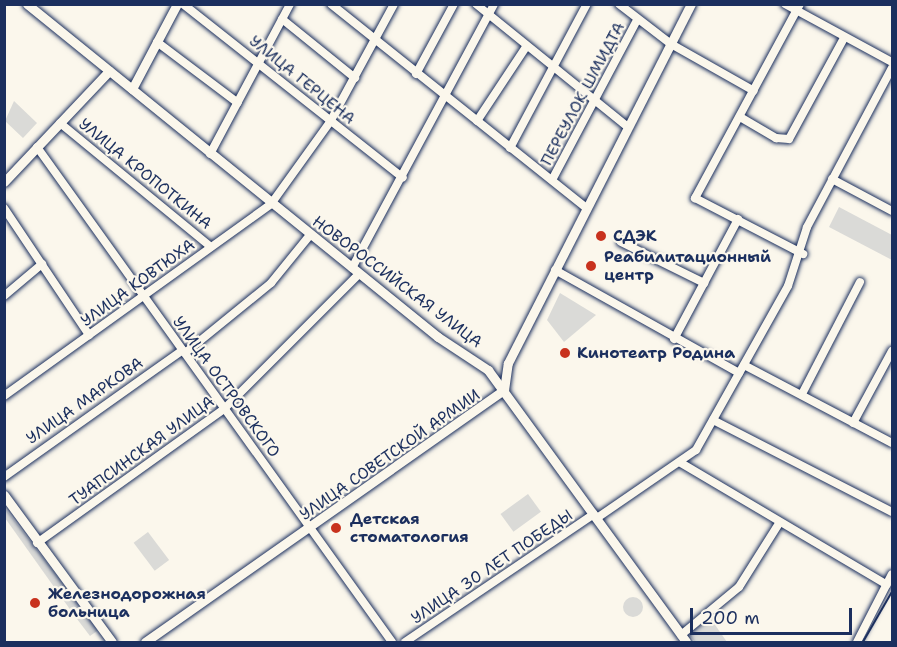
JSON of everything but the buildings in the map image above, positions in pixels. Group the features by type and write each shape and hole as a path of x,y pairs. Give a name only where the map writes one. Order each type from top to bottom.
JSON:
{"main road":[{"name":"НОВОРОССИЙСКАЯ УЛИЦА","path":"27,4 310,235 488,370 683,639"},
{"path":"132,89 177,4"},
{"name":"УЛИЦА СОВЕТСКОЙ АРМИИ","path":"146,642 312,528 504,390 508,363 691,4"},
{"name":"УЛИЦА КРОПОТКИНА","path":"4,182 109,71"},
{"path":"4,495 37,543 112,642"}],"street":[{"name":"УЛИЦА ГЕРЦЕНА","path":"183,4 260,62 330,122 404,178"},
{"path":"210,154 290,4"},
{"path":"331,4 587,208"},
{"name":"УЛИЦА КОВТЮХА","path":"4,396 271,204 330,122 376,42 394,4"},
{"path":"416,74 454,4"},
{"path":"476,4 593,102 628,127"},
{"name":"ТУАПСИНСКАЯ УЛИЦА","path":"37,543 224,409 356,271 494,4"},
{"path":"510,148 554,70 587,4"},
{"path":"619,4 671,44 754,91"},
{"name":"ПЕРЕУЛОК ШМИДТА","path":"629,13 634,4"},
{"path":"785,4 798,8 844,38 892,62"},
{"path":"798,8 695,198 803,254"},
{"path":"282,19 355,78"},
{"name":"ПЕРЕУЛОК ШМИДТА","path":"552,180 637,20"},
{"path":"740,117 776,138 789,139 844,38"},
{"path":"157,42 238,103"},
{"path":"477,121 526,47"},
{"name":"УЛИЦА 30 ЛЕТ ПОБЕДЫ","path":"405,642 681,463 696,450 803,254 807,227 892,68"},
{"name":"УЛИЦА КРОПОТКИНА","path":"60,123 211,247"},
{"name":"УЛИЦА ОСТРОВСКОГО","path":"37,147 393,642"},
{"path":"832,179 892,211"},
{"path":"4,208 89,335"},
{"path":"674,339 738,219"},
{"name":"УЛИЦА МАРКОВА","path":"4,477 184,351 271,283 310,235"},
{"path":"621,242 704,283"},
{"path":"4,296 42,264"},
{"path":"555,270 674,339 739,373"},
{"path":"802,394 860,282"},
{"path":"854,423 892,351"},
{"path":"744,365 892,442"},
{"path":"713,420 892,512"},
{"path":"681,463 778,525 887,585"},
{"path":"683,639 739,587 778,525"},
{"path":"857,642 892,574"}],"shaded area":[{"path":"14,101 37,123 23,138 5,121"},
{"path":"839,207 892,235 892,260 829,227"},
{"path":"560,293 596,315 564,342 547,320"},
{"path":"528,494 541,512 513,532 500,514"},
{"path":"4,507 97,628 97,631 90,636 5,518"},
{"path":"148,532 169,560 155,571 134,543"},
{"path":"633,597 640,600 643,607 640,614 633,617 626,614 623,607 626,600"},
{"path":"711,619 727,642 695,642 688,633"}],"railway":[{"path":"863,642 892,592"}],"place":[{"name":"СДЭК","path":"601,236"},
{"name":"Реабилитационный центр","path":"591,266"},
{"name":"Кинотеатр Родина","path":"565,353"},
{"name":"Детская стоматология","path":"336,528"},
{"name":"Железнодорожная больница","path":"35,603"}]}
